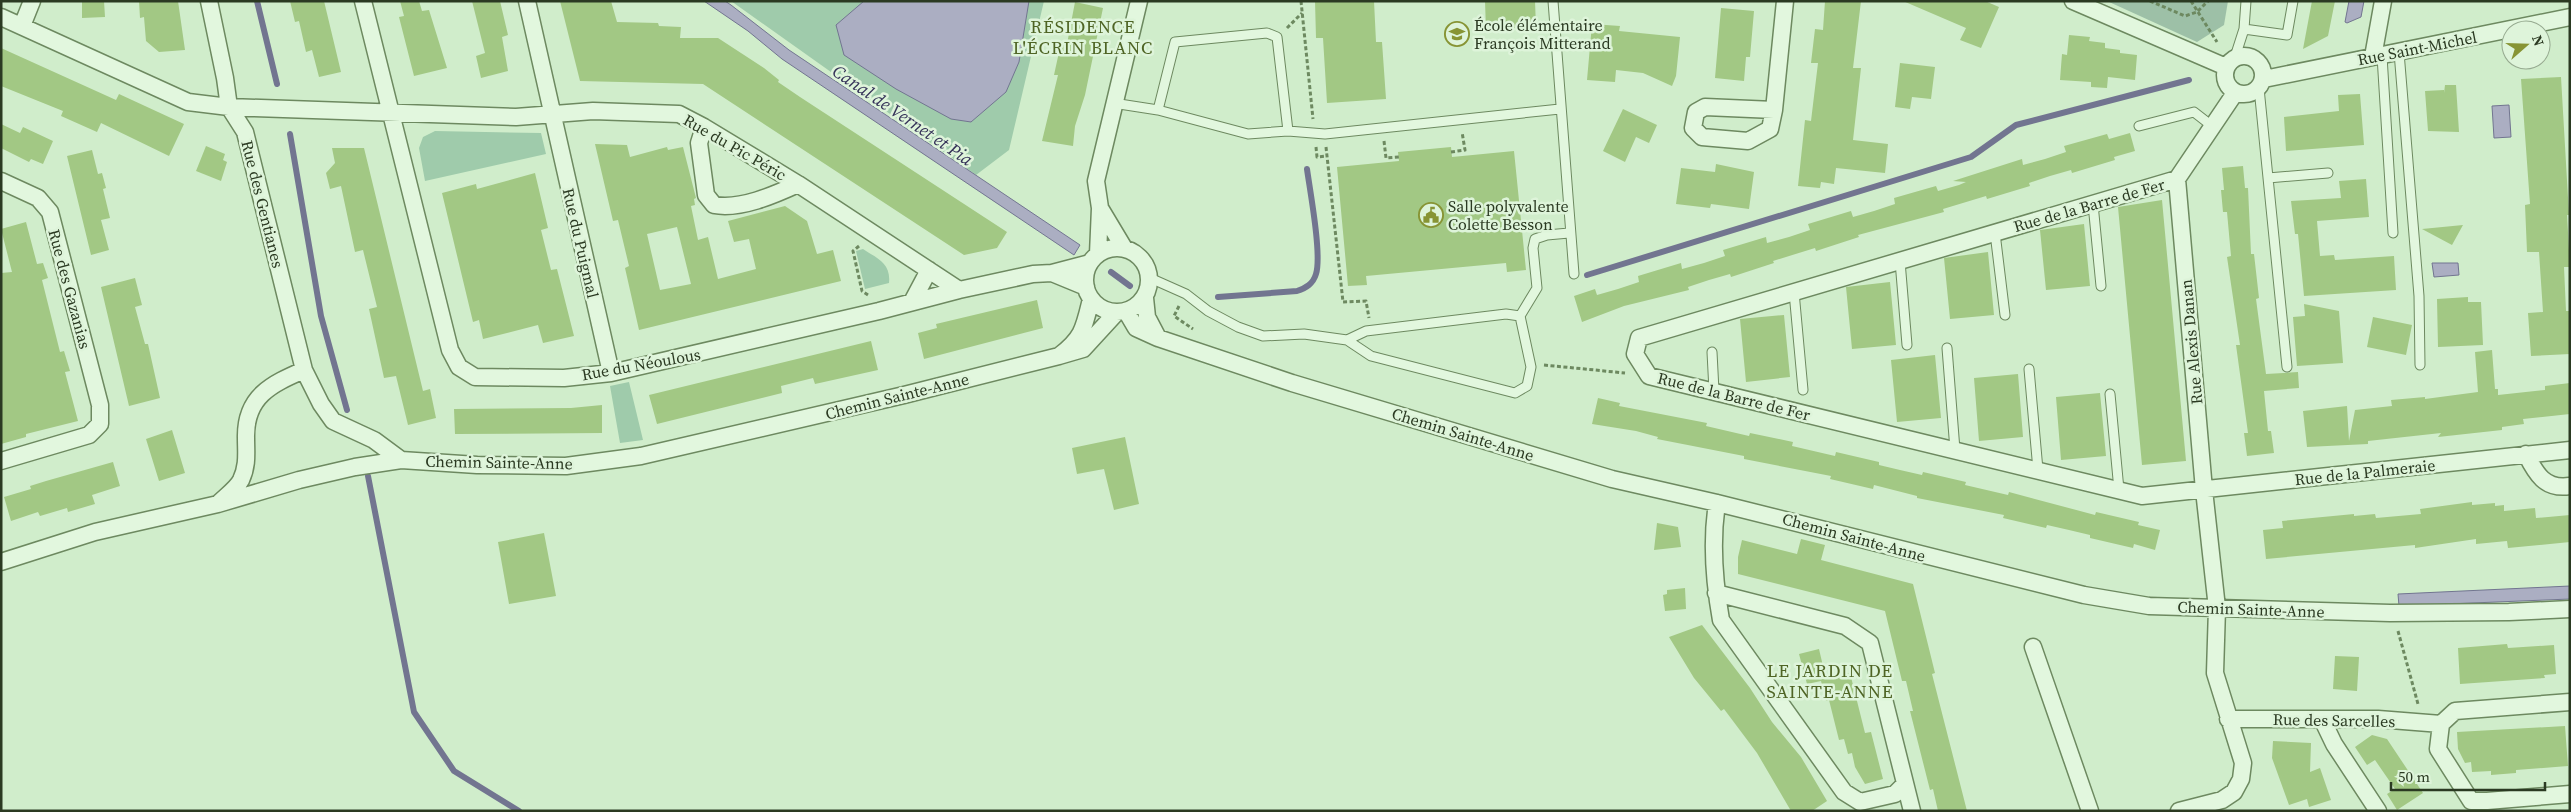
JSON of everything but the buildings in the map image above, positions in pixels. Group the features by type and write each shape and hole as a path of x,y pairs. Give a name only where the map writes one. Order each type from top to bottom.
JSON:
{"street":[{"path":"22,26 32,1"},
{"path":"1,17 188,102 229,107 209,1"},
{"name":"Rue du Néoulous","path":"363,1 450,350 459,368 475,377 564,378 611,373 670,361 959,290 1033,274 1052,273 1094,258"},
{"path":"1139,1 1113,103 1096,181 1100,208 1094,258 1086,274 1089,293 1102,309 1121,312 1137,306 1145,298"},
{"path":"1774,110 1785,1"},
{"path":"2073,1 2230,62 2249,56 2261,64 2262,84 2248,95 2235,93 2225,82 2230,62"},
{"path":"2378,57 2383,1"},
{"name":"Rue du Puigmal","path":"528,2 551,114 611,373"},
{"name":"Rue Saint-Michel","path":"2262,84 2399,52 2570,18"},
{"path":"2177,179 2235,93"},
{"name":"Rue du Pic Péric","path":"229,107 516,117 593,111 679,114 798,184 959,290"},
{"name":"Rue des Gentianes","path":"229,107 245,132 304,370 332,421 374,440 402,460"},
{"path":"704,127 699,143 706,195 714,205 726,207 779,193 798,184"},
{"name":"Rue de la Barre de Fer","path":"2177,179 1639,338 1635,354 1648,376 2142,496 2204,490"},
{"name":"Rue Alexis Danan","path":"2177,179 2204,490 2217,608 2215,673 2243,763 2241,780 2234,792 2222,800 2179,811"},
{"name":"Rue des Gazanias","path":"1,182 38,198 50,212 100,405 100,424 88,436 1,461"},
{"path":"1100,208 1124,248"},
{"path":"1094,258 1110,248 1124,248 1142,258 1150,278 1145,298 1147,317 1158,338"},
{"path":"912,302 929,270"},
{"name":"Rue du Néoulous","path":"1052,273 1089,293"},
{"name":"Chemin Sainte-Anne","path":"1059,356 1077,343 1086,321 1089,293"},
{"name":"Chemin Sainte-Anne","path":"1,562 95,532 218,504 298,480 402,460 477,465 566,466 641,456 904,395 1083,349 1121,312 1136,328 1158,338 1292,383 1612,479 1717,502 2084,595 2149,606 2390,613 2509,612 2570,609"},
{"path":"218,504 240,481 245,468 247,461 246,435 251,407 270,385 304,370"},
{"name":"Rue de la Palmeraie","path":"2204,490 2570,450"},
{"path":"2526,454 2536,475 2548,485 2570,486"},
{"path":"1717,502 1713,531 1716,593 1721,620 1844,792 1860,802 1896,794 1905,784"},
{"path":"1716,593 1845,626 1870,643 1912,811"},
{"path":"2033,647 2090,811"},
{"path":"2570,702 2455,711 2440,724 2438,749 2471,801 2570,794"},
{"name":"Rue des Sarcelles","path":"2228,719 2322,719 2440,724"},
{"path":"2322,719 2334,744 2378,811"}],"lane":[{"path":"1553,1 1569,233 1574,274"},
{"path":"2230,62 2244,29 2246,1"},
{"path":"2244,29 2288,35 2293,1"},
{"path":"1158,110 1175,42 1267,33 1277,37 1288,131"},
{"path":"2399,52 2419,296 2420,365"},
{"path":"2378,57 2393,234"},
{"path":"2262,84 2268,178 2287,367"},
{"path":"1113,103 1158,110 1248,134 1288,131 1325,134 1560,108"},
{"path":"2139,126 2194,112 2212,126"},
{"path":"2268,178 2328,173"},
{"path":"2093,204 2101,286"},
{"path":"1150,278 1186,294 1208,311 1238,327 1263,336 1304,334 1347,340 1371,356 1515,393 1527,386 1531,367 1520,316 1537,288 1532,248 1535,239 1547,235 1569,233"},
{"path":"1995,233 2005,315"},
{"path":"1900,261 1908,345"},
{"path":"1794,292 1803,390"},
{"path":"1347,340 1372,330 1506,314 1520,316"},
{"path":"1947,348 1954,450"},
{"path":"1712,352 1714,392"},
{"path":"2029,369 2038,470"},
{"path":"2110,394 2119,490"}],"path":[{"path":"1302,1 1317,157 1327,156"},
{"path":"2150,1 2185,16 2197,12 2208,1"},
{"path":"2191,1 2230,62"},
{"path":"1277,37 1302,13"},
{"path":"1452,152 1465,150 1460,119"},
{"path":"1383,128 1386,158 1399,157"},
{"path":"1325,134 1343,302 1366,301 1372,330"},
{"path":"872,234 853,251 862,291 873,299 879,311"},
{"path":"1186,294 1174,316 1202,333"},
{"path":"1531,367 1552,364 1648,376"},
{"path":"2390,613 2399,633 2421,713 2421,722"}],"green space":[{"path":"731,1 1044,1 1009,150 976,175"},
{"path":"2107,1 2228,1 2224,25 2197,42"},
{"path":"435,131 541,133 546,154 425,181 419,148 423,137"},
{"path":"863,249 886,266 889,283 865,289 856,251"},
{"path":"629,382 643,440 620,443 610,386"}],"water":[{"name":"Canal de Vernet et Pia","path":"704,1 725,1 731,5 789,50 1080,245 1074,255 782,59 748,31"},
{"path":"864,1 1029,1 1019,62 1006,92 971,122 951,119 896,89 844,55 836,25"},
{"path":"2349,1 2364,1 2361,17 2347,23 2345,22"},
{"path":"2509,105 2511,137 2494,138 2492,106"},
{"path":"2432,263 2458,263 2459,275 2434,277"},
{"path":"2570,586 2570,599 2399,606 2398,594"}],"waterway":[{"path":"257,1 277,84"},
{"path":"1587,275 1971,157 2016,125 2189,80"},
{"path":"290,134 321,316 347,410"},
{"path":"1218,297 1297,291 1311,283 1316,274 1318,253 1307,169"},
{"path":"1111,272 1130,286"},
{"path":"368,476 414,712 454,771 519,811"}],"place":[{"name":"École élémentaire François Mitterand","path":"1457,34"},
{"name":"Salle polyvalente Colette Besson","path":"1431,215"}],"district":[{"name":"RÉSIDENCE L'ÉCRIN BLANC","path":"1083,36"},
{"name":"LE JARDIN DE SAINTE-ANNE","path":"1830,680"}]}
